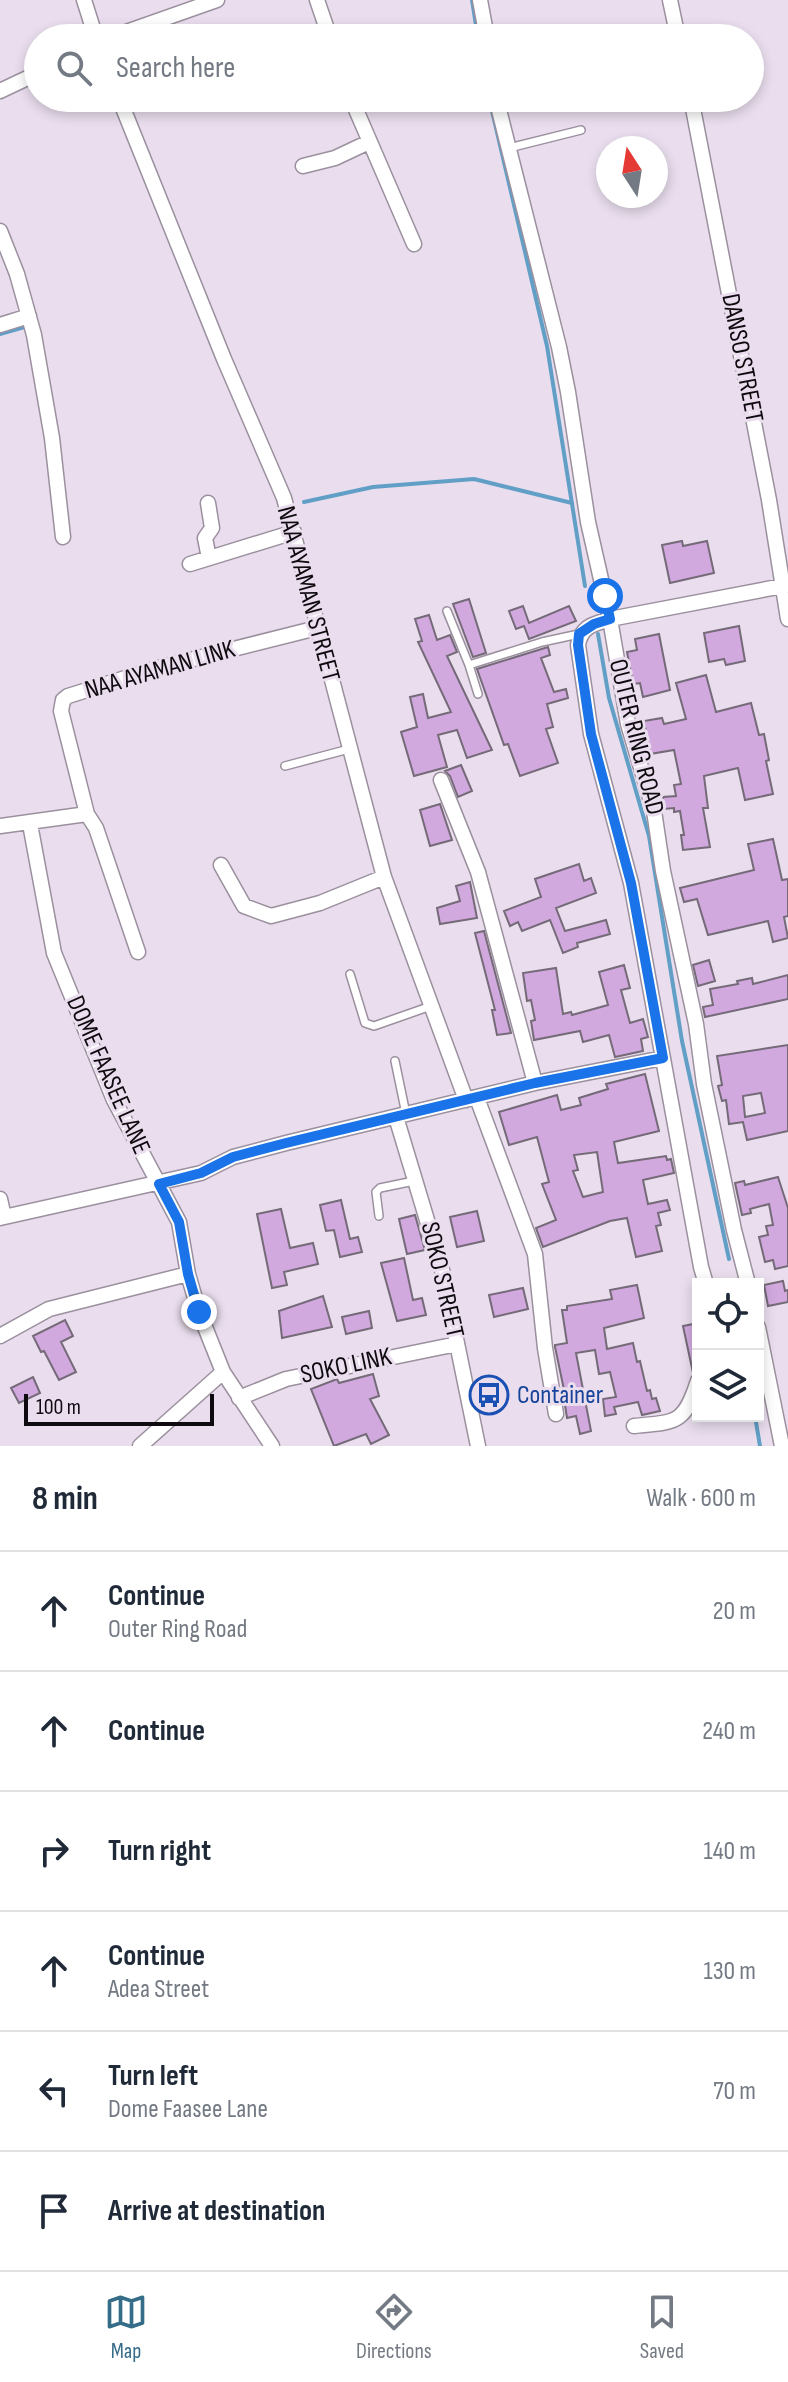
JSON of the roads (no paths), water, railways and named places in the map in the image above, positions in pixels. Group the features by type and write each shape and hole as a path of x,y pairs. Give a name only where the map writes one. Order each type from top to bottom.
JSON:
{"street":[{"path":"84,0 92,24"},
{"path":"149,24 217,0"},
{"path":"317,0 325,24"},
{"path":"480,0 484,24"},
{"path":"670,0 675,24"},
{"path":"0,91 24,80"},
{"name":"NAA AYAMAN STREET","path":"125,112 219,348 284,498 384,877 431,1006 535,1254 556,1414"},
{"path":"357,112 414,244"},
{"name":"OUTER RING ROAD","path":"500,112 559,347 588,522 610,619 628,724 658,831 663,871 696,1024 704,1084 746,1278"},
{"name":"DANSO STREET","path":"694,112 785,585 788,619"},
{"path":"303,166 335,158 369,142"},
{"path":"0,231 32,325 52,438 63,537"},
{"path":"0,325 32,325"},
{"path":"208,503 212,528 205,538 209,558"},
{"path":"190,564 294,532"},
{"path":"704,1278 631,883 591,734 579,634 594,624 610,619 785,585"},
{"name":"NAA AYAMAN LINK","path":"87,814 61,711 63,700 154,669 317,628"},
{"path":"441,780 478,872 535,1083"},
{"path":"0,826 87,814 96,828 138,952"},
{"name":"DOME FAASEE LANE","path":"30,824 54,953 114,1100 179,1222 188,1274 206,1332 223,1372 272,1446"},
{"path":"221,865 244,906 271,916 320,903 384,877"},
{"path":"0,1199 2,1218 159,1184 201,1173 246,1153 401,1115 535,1083 663,1058"},
{"name":"SOKO STREET","path":"401,1115 442,1270 478,1446"},
{"path":"0,1336 49,1309 188,1274"},
{"name":"SOKO LINK","path":"239,1398 286,1379 457,1344"},
{"path":"764,1371 782,1446"},
{"path":"140,1446 223,1372"},
{"path":"634,1426 663,1424 681,1417 692,1401"}],"lane":[{"path":"509,148 581,130"},
{"path":"447,611 478,694"},
{"path":"469,665 579,634"},
{"path":"285,766 349,749"},
{"path":"350,974 368,1025 374,1026 431,1006"},
{"path":"395,1061 401,1115"},
{"path":"379,1216 376,1192 380,1188 416,1180"}],"waterway":[{"path":"472,0 476,24"},
{"path":"492,112 547,346 585,586"},
{"path":"0,334 28,326"},
{"path":"304,502 373,487 474,479 572,503"},
{"path":"598,634 609,698 649,836 682,1041 729,1259"},
{"path":"756,1422 760,1446"}],"place":[{"name":"Container","path":"489,1395"}]}
